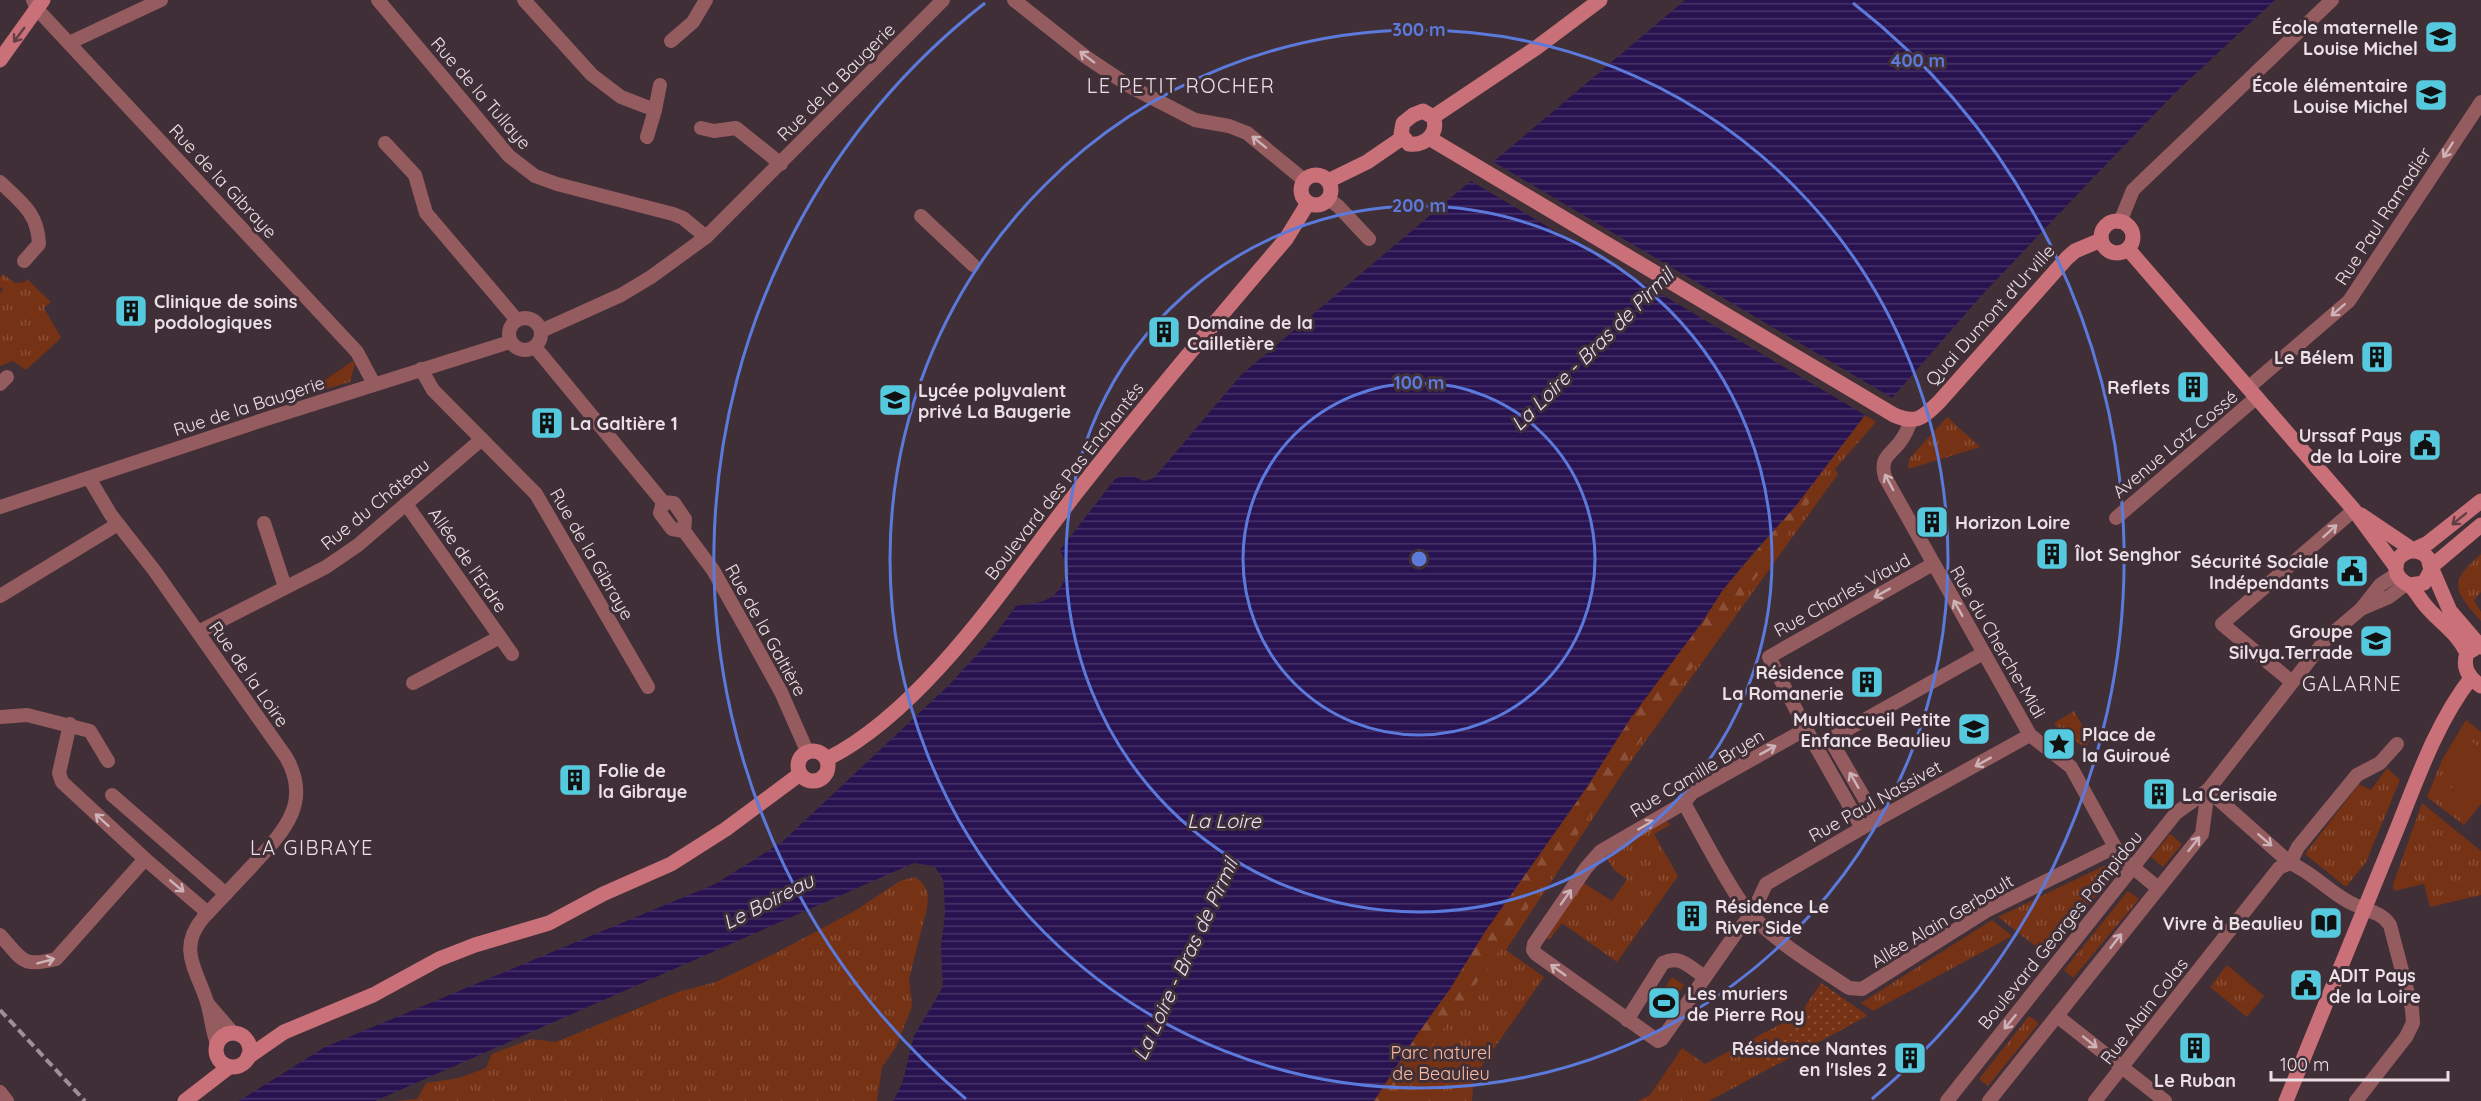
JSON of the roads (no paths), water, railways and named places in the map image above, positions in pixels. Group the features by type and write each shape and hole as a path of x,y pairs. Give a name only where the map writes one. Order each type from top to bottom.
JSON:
{"street":[{"path":"69,43 161,0"},
{"name":"Rue de la Tullaye","path":"378,0 509,156 520,166 535,176 557,184 673,214 683,218 705,237"},
{"path":"524,0 592,75 621,97 655,110"},
{"path":"671,41 693,22 706,0"},
{"name":"Rue de la Baugerie","path":"541,331 621,295 651,277 705,237 781,164 943,0"},
{"path":"1014,0 1086,57 1131,87 1195,120 1229,126 1247,133 1304,180"},
{"path":"2120,222 2133,190 2332,0"},
{"path":"0,60 38,3"},
{"name":"Rue de la Gibraye","path":"38,3 69,43 357,352 374,384"},
{"path":"1433,117 1590,3"},
{"path":"647,137 660,85"},
{"name":"Rue Paul Ramadier","path":"2253,392 2349,300 2481,102"},
{"path":"1434,142 1433,117 1423,111 1408,118 1402,126 1402,138 1409,144 1434,142 1894,415 1911,421"},
{"name":"Rue de la Baugerie","path":"701,128 714,131 736,128 781,164"},
{"path":"1328,181 1367,162 1402,138"},
{"path":"385,143 415,175 426,213 516,320"},
{"path":"1316,175 1328,181 1331,191 1328,199 1320,205 1308,203 1300,193 1304,180 1316,175"},
{"path":"0,182 30,211 38,230 39,244 24,261"},
{"path":"1328,199 1338,206 1369,239"},
{"name":"Boulevard des Pas Enchantés","path":"827,759 871,731 905,701 946,659 1098,465 1286,239 1308,203"},
{"path":"921,216 974,265"},
{"path":"2120,222 2126,224 2133,239 2128,249 2114,253 2107,250 2101,240 2101,234 2107,225 2120,222"},
{"name":"Quai Dumont d'Urville","path":"1911,421 1923,417 1939,402 2067,258 2084,246 2101,240"},
{"path":"2128,249 2354,510 2402,578 2426,606 2459,637 2476,649"},
{"path":"531,318 541,331 540,340 535,347 522,350 510,342 509,329 516,320 531,318"},
{"name":"Rue de la Baugerie","path":"0,507 374,384 510,342"},
{"name":"Rue de la Galtière","path":"535,347 663,502 660,513 672,529 684,531 713,570 781,692 807,751"},
{"name":"Rue de la Gibraye","path":"421,369 433,390 536,494 648,687"},
{"name":"Avenue Lotz Cossé","path":"2116,518 2253,392"},
{"name":"Rue du Cherche-Midi","path":"1911,421 1901,440 1885,457 1883,470 1885,477 2030,735 2074,771 2115,847 2157,888"},
{"name":"Rue du Château","path":"198,632 326,567 358,544 482,439"},
{"name":"Rue de la Loire","path":"88,478 118,524 198,632 292,767 296,786 295,807 285,829 196,927 190,949 191,963 208,1004 217,1049"},
{"path":"2402,578 2400,556 2428,543 2481,501"},
{"name":"Allée de l'Erdre","path":"406,504 512,654"},
{"path":"2354,510 2413,550 2427,556 2450,610 2476,649"},
{"path":"2292,682 2222,624 2354,510"},
{"path":"264,523 285,587"},
{"path":"0,596 118,524"},
{"path":"2402,578 2424,583 2429,577 2431,567 2481,525"},
{"name":"Rue Charles Viaud","path":"1806,729 1769,657 1933,564"},
{"name":"Boulevard Georges Pompidou","path":"1947,1101 2176,813 2208,790 2327,638 2361,609 2380,585 2402,578"},
{"name":"Allée de l'Erdre","path":"413,684 500,637"},
{"path":"2286,1101 2362,908 2443,726 2457,696 2476,682 2466,668 2476,649"},
{"path":"1816,747 1982,652"},
{"path":"0,718 27,715 70,724 90,731 108,761"},
{"path":"70,724 59,773 62,782 145,859 208,913"},
{"path":"1806,729 1862,828"},
{"name":"Rue Camille Bryen","path":"1627,1020 1536,954 1533,944 1586,868 1608,847 1684,803 1692,792 1806,729"},
{"name":"Rue Paul Nassivet","path":"1627,1020 1658,1041 1662,1039 1752,914 1766,884 2030,735"},
{"path":"1830,739 1877,820"},
{"name":"Rue Alain Colas","path":"2096,1101 2279,868 2290,863 2298,847 2357,775 2380,763 2397,744"},
{"path":"807,751 819,752 827,759 827,771 819,780 810,781 800,774 798,761 807,751"},
{"path":"189,1097 230,1067 240,1065 284,1032 363,999 455,952 549,923 603,894 671,864 718,834 800,774"},
{"path":"2208,790 2290,863 2301,867 2345,901 2383,916 2390,925 2414,1017 2412,1028 2356,1101"},
{"path":"1989,1101 2202,834 2208,790"},
{"path":"111,795 226,894"},
{"name":"Allée Alain Gerbault","path":"1684,803 1739,900 1771,933 1849,988 1856,990 1866,987 1986,911 2115,847"},
{"path":"0,935 21,959 34,964 56,959 145,859"},
{"path":"1627,1020 1663,963 1671,959 1679,960 1705,977"},
{"name":"Rue de la Loire","path":"208,1004 239,1035"},
{"path":"2057,1016 2165,1101"},
{"path":"189,1097 222,1037 284,1032"},
{"path":"239,1035 249,1046 248,1057"},
{"path":"217,1049 221,1062 230,1067"},
{"path":"0,1092 7,1101"}],"water":[{"name":"La Loire","path":"1685,0 2275,0 2176,92 2095,176 1981,296 1892,398 1865,415 1795,507 1722,591 1703,621 1630,719 1589,784 1484,933 1450,989 1374,1101 893,1101 902,1084 914,1036 943,987 941,946 945,914 943,879 934,866 914,863 375,1101 239,1101 325,1047 715,884 781,843 950,684 994,636 1016,606 1043,601 1055,594 1069,570 1060,550 1115,479 1123,476 1144,481 1154,478 1241,375"}],"railway":[{"path":"0,1010 85,1101"}],"place":[{"name":"École maternelle Louise Michel","path":"2441,37"},
{"name":"École élémentaire Louise Michel","path":"2431,95"},
{"name":"Clinique de soins podologiques","path":"131,311"},
{"name":"Domaine de la Cailletière","path":"1164,332"},
{"name":"Le Bélem","path":"2377,357"},
{"name":"Reflets","path":"2193,387"},
{"name":"Lycée polyvalent privé La Baugerie","path":"895,400"},
{"name":"La Galtière 1","path":"547,423"},
{"name":"Urssaf Pays de la Loire","path":"2425,445"},
{"name":"Horizon Loire","path":"1932,522"},
{"name":"Îlot Senghor","path":"2052,554"},
{"name":"Sécurité Sociale Indépendants","path":"2352,571"},
{"name":"Groupe Silvya.Terrade","path":"2376,641"},
{"name":"Résidence La Romanerie","path":"1867,682"},
{"name":"Multiaccueil Petite Enfance Beaulieu","path":"1974,729"},
{"name":"Place de la Guiroué","path":"2059,744"},
{"name":"Folie de la Gibraye","path":"575,780"},
{"name":"La Cerisaie","path":"2159,794"},
{"name":"Résidence Le River Side","path":"1692,916"},
{"name":"Vivre à Beaulieu","path":"2326,923"},
{"name":"ADIT Pays de la Loire","path":"2306,985"},
{"name":"Les muriers de Pierre Roy","path":"1664,1003"},
{"name":"Le Ruban","path":"2195,1048"},
{"name":"Résidence Nantes en l'Isles 2","path":"1910,1058"}],"district":[{"name":"LE PETIT ROCHER","path":"1181,85"},
{"name":"GALARNE","path":"2352,683"},
{"name":"LA GIBRAYE","path":"312,847"}],"water label":[{"name":"La Loire - Bras de Pirmil","path":"1592,349"},
{"name":"Le Boireau","path":"768,901"},
{"name":"La Loire - Bras de Pirmil","path":"1185,959"}],"park label":[{"name":"Parc naturel de Beaulieu","path":"1441,1062"}]}
